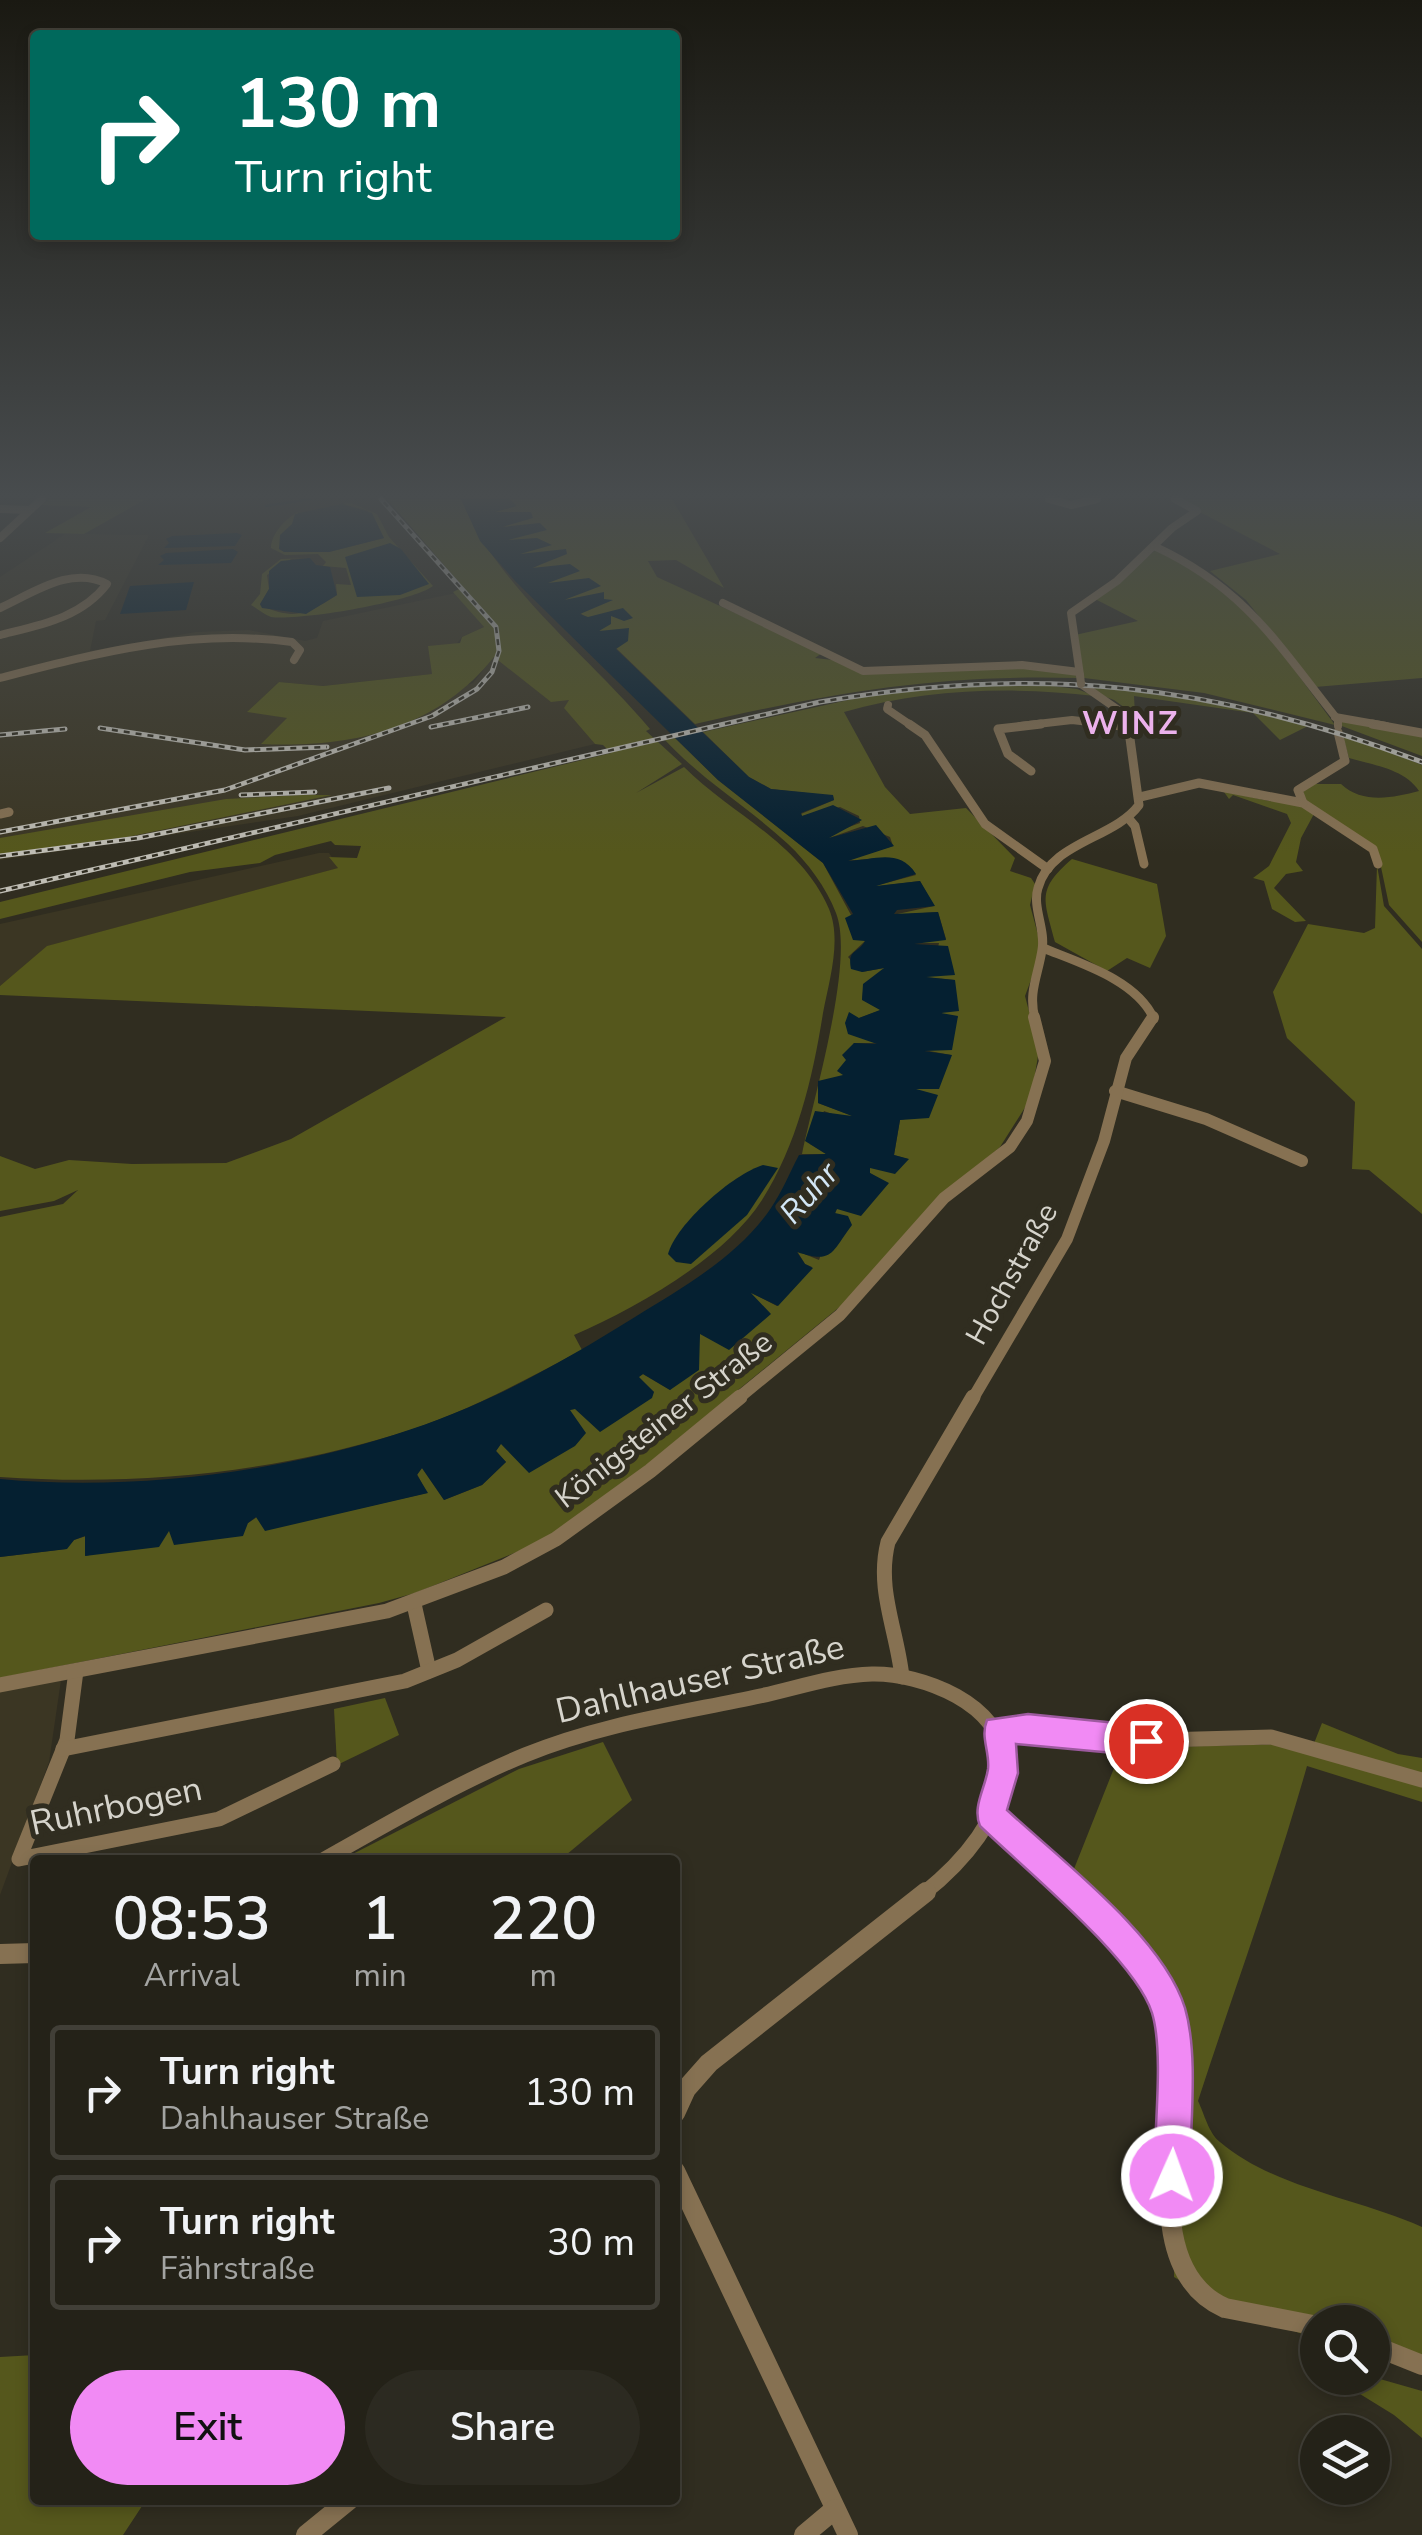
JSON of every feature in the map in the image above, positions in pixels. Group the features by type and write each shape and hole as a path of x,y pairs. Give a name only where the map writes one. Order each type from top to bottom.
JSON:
{"street":[{"path":"0,635 57,617"},
{"path":"752,617 863,671 1022,665 1080,677 1122,710 1130,727 1140,796 1133,819 1144,864"},
{"path":"1071,617 1080,677"},
{"path":"1257,617 1337,725 1345,761 1279,799"},
{"path":"0,678 143,645 214,636 292,642 300,650 294,660"},
{"path":"888,705 898,719 926,735 985,824 1048,869 1081,843 1133,819"},
{"path":"1031,771 1020,767 996,735 998,729 1065,720 1130,727"},
{"path":"1337,725 1422,733"},
{"path":"1140,796 1198,783 1302,804 1373,849 1378,864"},
{"path":"1298,790 1302,804"},
{"name":"Königsteiner Straße","path":"0,1685 414,1604 536,1551 650,1471 840,1315 944,1198 1010,1147 1027,1121 1044,1072 1043,1050 1031,1005 1032,980 1043,948 1036,892 1048,869"},
{"name":"Hochstraße","path":"902,1677 882,1585 882,1563 888,1542 1067,1238 1099,1156 1127,1055 1154,1023 1152,1011 1133,992 1043,948"},
{"path":"1115,1092 1206,1118 1302,1160"},
{"path":"414,1604 430,1671"},
{"name":"Ruhrbogen","path":"63,1749 78,1750 405,1681 495,1640 546,1610"},
{"name":"Ruhrbogen","path":"30,1859 19,1859 63,1749 76,1672"},
{"name":"Dahlhauser Straße","path":"332,1855 485,1773 555,1745 616,1726 853,1677 902,1677 958,1699 984,1715 998,1730"},
{"path":"680,2102 686,2089 724,2050 946,1876 990,1815 1003,1773 1004,1755 998,1730 1028,1728 1126,1741 1271,1737 1422,1780"},
{"name":"Ruhrbogen","path":"58,1855 207,1823 334,1764"},
{"path":"990,1815 1126,1944 1146,1969 1168,2009 1173,2042 1172,2232 1181,2270 1215,2304 1300,2322"},
{"path":"0,1954 30,1953"},
{"path":"680,2182 848,2535"},
{"path":"1390,2352 1422,2365"},
{"path":"306,2535 343,2505"},
{"path":"804,2535 835,2509"}],"shaded area":[{"path":"0,617 106,617 96,621 90,651 196,632 249,630 305,641 317,638 323,621 341,617 476,617 484,627 462,637 433,674 323,686 279,682 248,711 288,718 262,743 473,683 494,656 550,701 570,699 565,708 595,744 298,816 0,860"},
{"path":"475,617 544,617 626,702 650,729 646,731 682,764 636,793 684,767 783,847 801,865 829,909 834,947 814,1061 794,1134 774,1179 746,1221 703,1261 651,1296 574,1335 582,1350 513,1386 419,1427 297,1459 198,1474 100,1480 0,1477 0,1217 63,1204 78,1190 54,1201 0,1211 0,1156 35,1169 69,1160 226,1163 291,1139 506,1017 0,995 0,986 47,946 338,868 329,857 357,858 361,846 335,845 331,841 275,855 260,863 190,872 0,919 0,902 611,753 603,745 595,744 564,708 569,700 551,702 494,657 446,702 390,729 327,742 261,744 287,718 247,712 279,682 323,686 432,674 428,646 460,643 462,637 484,627"},
{"path":"585,617 744,617 822,653 815,658 850,662 866,670 1029,666 1076,674 1077,678 977,679 884,688 695,724 616,648 622,644"},
{"path":"1131,617 1256,617 1335,725 1204,693 1084,678 1075,635 1138,621"},
{"path":"1260,617 1422,617 1422,678 1315,687"},
{"path":"991,682 1060,683 1053,686 1095,696 1033,691 937,694 844,712 885,787 910,814 966,808 1015,858 1010,871 1031,878 1035,884 1030,905 1042,950 1025,996 1039,1050 1031,1098 1000,1147 955,1186 848,1300 637,1473 544,1541 415,1593 379,1603 0,1678 0,1557 66,1549 74,1540 86,1536 86,1556 170,1530 248,1523 257,1517 339,1513 427,1493 417,1474 422,1468 444,1500 482,1485 506,1462 496,1451 501,1443 569,1410 654,1392 638,1377 643,1374 670,1390 698,1350 700,1334 750,1292 777,1306 812,1267 805,1264 797,1251 819,1260 837,1208 888,1184 870,1173 870,1168 908,1159 894,1155 900,1120 915,1117 915,1088 951,1055 924,1050 958,1017 941,1016 955,980 923,977 931,976 939,943 910,943 946,939 938,912 893,915 934,906 920,881 871,887 916,875 909,867 894,859 847,860 893,846 890,837 863,826 829,838 827,835 860,823 859,816 840,807 802,816 834,800 833,796 771,789 749,777 703,732 889,691"},
{"path":"1084,683 1201,698 1308,726 1280,740 1253,713 1134,696 1135,715 1114,700 1087,690"},
{"path":"1343,719 1422,734 1422,756 1339,725"},
{"path":"1342,733 1422,765 1422,942 1389,905 1377,848 1305,803 1303,790 1312,784 1341,784 1358,795 1378,798 1419,791 1397,773 1349,758"},
{"path":"675,738 718,780 823,863 865,941 848,957 862,972 884,968 884,972 864,984 862,999 881,1010 859,1018 877,1043 854,1043 846,1060 846,1075 818,1103 853,1116 843,1118 824,1111 810,1144 826,1154 802,1154 836,996 840,935 836,913 822,885 795,851 665,740"},
{"path":"1201,786 1292,802 1315,812 1301,838 1296,862 1303,871 1286,874 1274,888 1306,921 1295,922 1272,909 1264,881 1253,878 1269,866 1291,823 1287,814 1233,795 1229,799 1224,792"},
{"path":"332,795 127,837 0,854 0,838 226,799"},
{"path":"329,853 339,868 48,946 0,986 0,924"},
{"path":"1072,859 1157,884 1166,936 1150,968 1127,958 1107,971 1055,942 1046,896 1053,879"},
{"path":"1377,865 1384,906 1422,949 1422,1214 1369,1170 1352,1169 1355,1102 1287,1038 1273,992 1308,924 1364,933 1375,928"},
{"path":"61,1680 49,1762 0,1895 0,1689"},
{"path":"385,1698 399,1735 337,1765 334,1709"},
{"path":"1322,1723 1398,1754 1422,1758 1422,1775 1313,1746"},
{"path":"603,1742 632,1800 566,1855 351,1855 519,1769"},
{"path":"1293,1744 1422,1784 1422,1802 1307,1766 1198,2101 1216,2138 1265,2171 1422,2227 1422,2373 1390,2363 1390,2305 1300,2305 1300,2333 1227,2308 1174,2277 1179,2027 1070,1879 1122,1748"},
{"path":"30,2355 30,2505 143,2505 123,2535 0,2535 0,2357"},
{"path":"1390,2382 1422,2391 1422,2438 1362,2395 1390,2395"}],"water":[{"name":"Ruhr","path":"552,617 611,617 611,624 599,631 629,628 628,641 616,649 749,777 771,789 833,795 834,800 801,813 802,816 833,805 862,820 829,838 876,825 894,846 848,861 902,861 916,874 876,886 920,881 935,906 897,910 894,914 938,912 946,940 914,944 948,946 955,975 926,977 955,980 959,1011 941,1013 958,1016 952,1050 924,1051 952,1055 939,1089 916,1089 938,1095 929,1118 900,1120 894,1155 909,1159 895,1174 870,1168 870,1173 889,1183 861,1216 837,1209 835,1213 848,1216 852,1225 835,1249 818,1257 797,1252 813,1268 778,1306 751,1293 771,1314 729,1350 700,1334 699,1370 670,1390 643,1374 639,1377 654,1392 652,1398 600,1432 575,1409 570,1410 586,1433 575,1446 529,1473 501,1444 496,1451 506,1462 482,1485 444,1500 422,1468 417,1475 428,1493 265,1531 256,1517 248,1523 243,1536 174,1545 169,1531 159,1547 85,1556 85,1536 74,1540 67,1549 0,1557 0,1479 124,1482 253,1469 380,1439 496,1395 584,1348 709,1269 758,1225 799,1155 826,1154 805,1141 815,1111 852,1116 818,1103 818,1081 843,1075 837,1071 846,1060 842,1055 854,1043 877,1044 848,1034 845,1023 849,1012 859,1018 880,1010 862,1000 863,984 884,968 862,972 851,969 852,955 865,941 853,940 845,918 853,914 823,863 718,780"},
{"path":"763,1165 778,1168 747,1215 691,1264 676,1262 668,1254 694,1215 737,1178"}],"railway":[{"path":"0,832 225,790 432,716 477,689 492,672 499,651 496,627 487,617"},
{"path":"0,891 820,702 900,690 1052,684 1198,699 1271,714 1422,762"},
{"path":"431,727 528,707"},
{"path":"100,728 245,750 327,747"},
{"path":"0,735 65,729"},
{"path":"0,856 138,838 389,788"},
{"path":"241,795 315,792"}],"district":[{"name":"WINZ","path":"1131,723"}],"route":[{"path":"1146,1741 1028,1728 998,1730 1004,1755 1003,1773 990,1815 1126,1944 1146,1969 1168,2009 1173,2042 1172,2176"}]}
